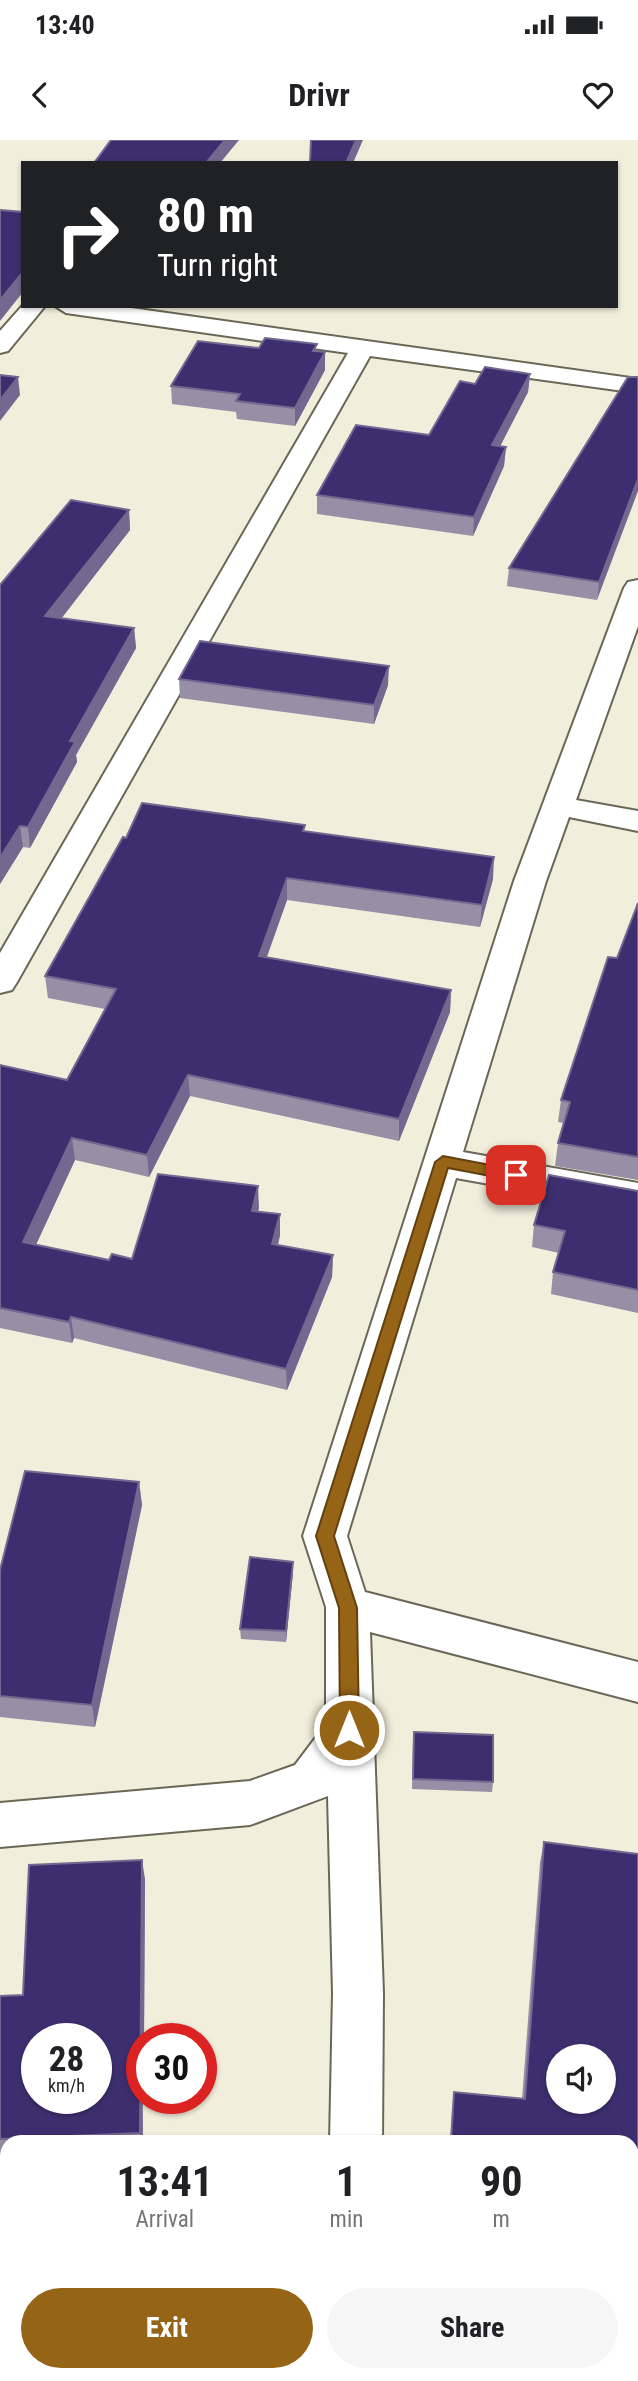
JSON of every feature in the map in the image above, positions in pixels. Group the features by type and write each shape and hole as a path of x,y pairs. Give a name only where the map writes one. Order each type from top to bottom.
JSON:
{"street":[{"path":"0,346 32,308"},
{"path":"80,308 638,386"},
{"path":"0,982 363,348"},
{"path":"356,2135 358,1993 349,1730 348,1608 325,1536 530,881 560,806 638,588"},
{"path":"560,806 638,821"},
{"path":"443,1162 638,1197"},
{"path":"348,1608 638,1682"},
{"path":"0,1825 250,1803 311,1781 349,1730"}],"building":[{"path":"111,140 225,140 208,161 95,161"},
{"path":"311,140 356,140 347,161 310,161"},
{"path":"0,210 21,212 21,274 0,300"},
{"path":"265,338 317,344 313,351 325,352 295,408 236,401 240,394 171,386 198,341 259,348"},
{"path":"485,367 530,374 492,445 506,447 474,517 317,495 356,425 429,435 460,381 475,384"},
{"path":"0,375 18,377 0,400"},
{"path":"628,377 638,377 638,479 599,582 509,568"},
{"path":"71,500 129,510 45,616 134,628 70,741 75,742 28,827 20,826 0,858 0,585"},
{"path":"200,641 389,666 374,705 179,679"},
{"path":"142,803 305,825 303,831 494,857 482,905 287,878 259,956 451,990 399,1119 188,1075 147,1155 72,1138 23,1242 109,1260 112,1254 132,1259 158,1174 258,1186 252,1211 280,1214 272,1244 333,1255 286,1369 71,1317 69,1322 0,1308 0,1065 67,1080 116,989 45,976 123,837 126,838"},
{"path":"638,903 638,1157 558,1143 570,1102 561,1100 608,957 617,958"},
{"path":"549,1175 638,1191 638,1290 553,1272 565,1231 534,1225"},
{"path":"25,1471 139,1482 92,1705 0,1696 0,1570"},
{"path":"250,1557 293,1562 286,1631 240,1629"},
{"path":"414,1732 493,1735 493,1782 413,1779"},
{"path":"544,1842 638,1854 638,2135 451,2135 454,2092 525,2099"},
{"path":"142,1860 141,2023 126,2023 126,2114 140,2114 140,2133 0,2135 0,1996 23,1995 29,1865"}],"route":[{"path":"349,1730 348,1608 325,1536 443,1162 516,1175"}]}
